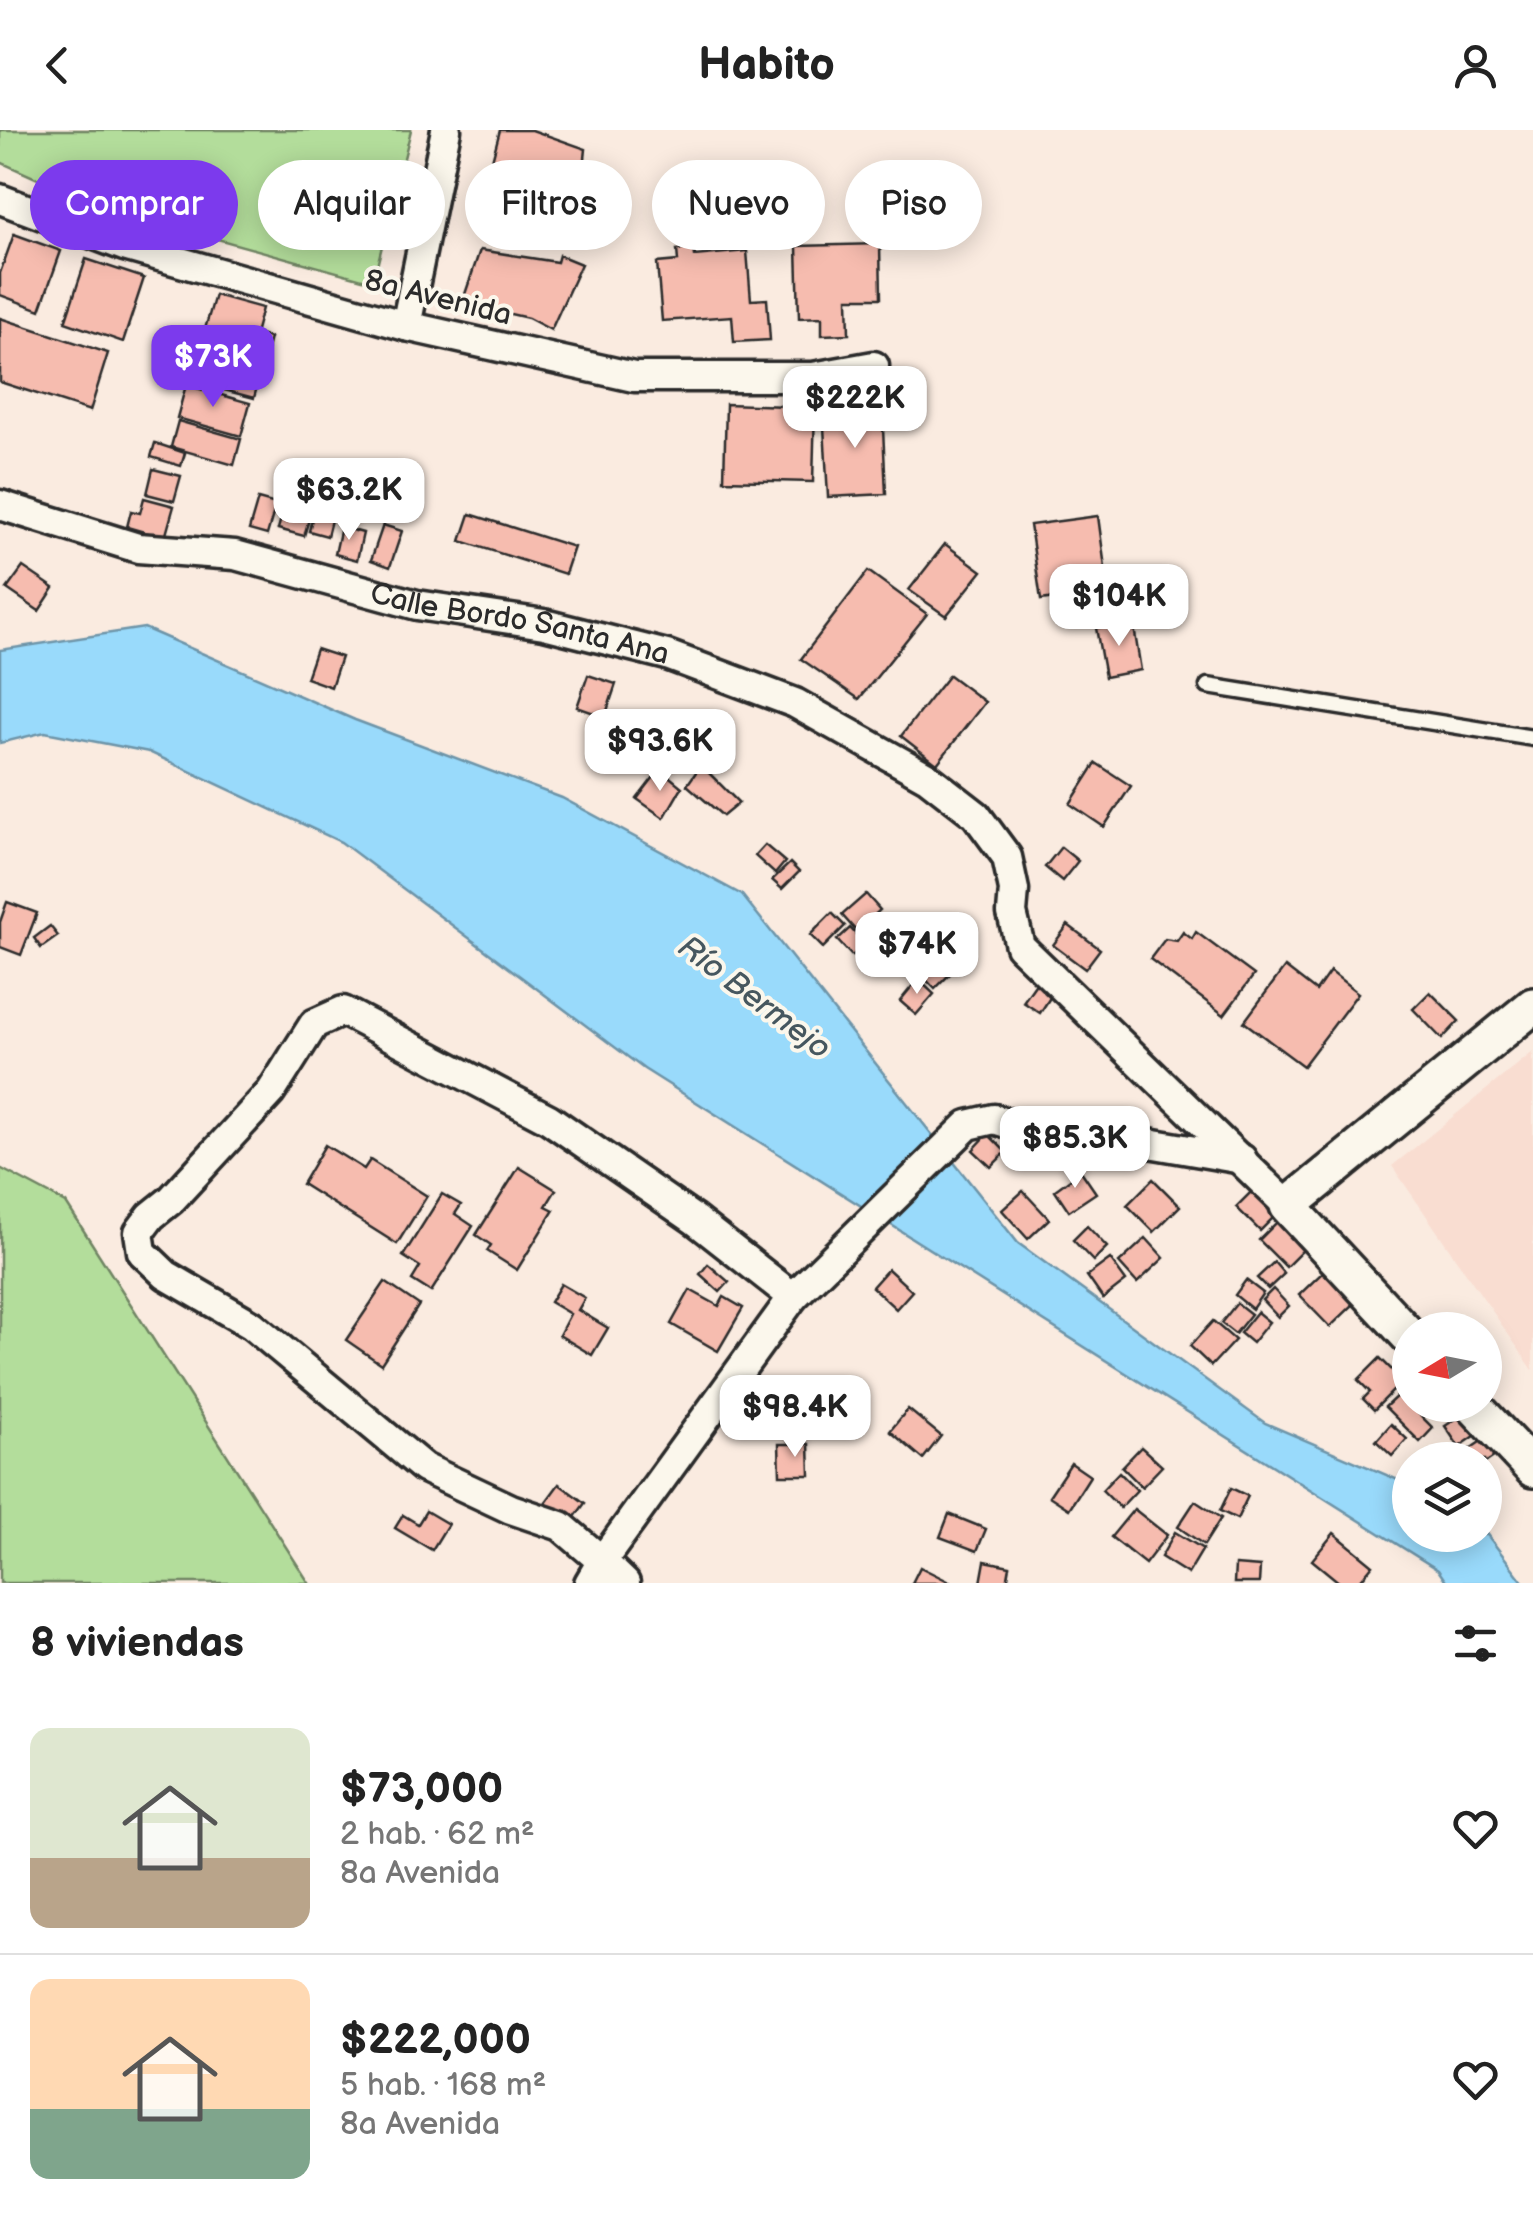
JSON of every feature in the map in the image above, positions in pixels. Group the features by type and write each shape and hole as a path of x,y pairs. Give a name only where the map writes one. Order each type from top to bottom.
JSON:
{"street":[{"path":"406,326 446,130"},
{"name":"8a Avenida","path":"0,198 124,246 406,326 634,377 813,377 874,366"},
{"name":"Calle Bordo Santa Ana","path":"0,506 138,548 234,555 417,605 544,624 666,655 795,703 927,777 976,815 1007,856 1014,890 1012,913 1020,946 1242,1159 1392,1318"},
{"path":"1288,1206 1533,1006"},
{"path":"625,1583 595,1572 561,1526 511,1509 424,1468 252,1325 166,1275 142,1252 139,1232 271,1092 314,1024 343,1012 549,1119 695,1220 794,1298"},
{"path":"595,1572 794,1298 968,1125 994,1119 1052,1138 1143,1142 1242,1159"},
{"path":"1490,1422 1533,1469"}],"lane":[{"path":"1208,686 1533,738"}],"shaded area":[{"path":"1533,1052 1533,1370 1502,1325 1502,1312 1493,1312 1392,1166"}],"green space":[{"path":"0,130 411,130 404,160 258,160 258,250 381,250 373,282 238,245 238,160 30,160 30,175 0,162"},
{"path":"0,1168 66,1203 309,1583 0,1583"}],"water":[{"name":"Río Bermejo","path":"144,628 355,720 562,798 742,895 1018,1243 1265,1423 1392,1477 1392,1541 644,1069 341,842 149,752 45,732 0,743 0,650"},
{"path":"1409,1552 1500,1552 1524,1583 1447,1583 1438,1570"}],"building":[{"path":"500,130 532,130 586,149 585,160 492,160"},
{"path":"14,234 30,240 30,250 61,251 40,310 0,295 0,273"},
{"path":"825,245 880,250 881,298 848,298 849,334 822,335 822,317 799,318 797,250 825,250"},
{"path":"480,250 557,262 559,255 581,264 551,330 528,318 462,303"},
{"path":"677,250 694,250 695,256 747,251 751,300 767,299 770,340 734,342 732,316 662,321 657,263 678,261"},
{"path":"86,259 144,278 123,342 65,322"},
{"path":"215,295 262,308 255,334 270,338 254,398 198,383 212,330 205,329"},
{"path":"0,318 108,353 90,411 0,382"},
{"path":"186,385 250,403 241,436 177,418"},
{"path":"726,404 815,407 813,482 724,480"},
{"path":"882,406 886,494 828,497 823,409"},
{"path":"178,421 241,439 234,465 171,447"},
{"path":"155,443 185,453 181,466 151,457"},
{"path":"153,469 181,476 174,501 147,494"},
{"path":"291,483 306,487 302,502 313,505 304,536 278,529"},
{"path":"144,498 174,506 165,538 127,527 131,511 140,513"},
{"path":"258,499 276,504 267,535 249,530"},
{"path":"314,511 332,516 327,536 309,531"},
{"path":"470,514 574,547 565,574 461,541"},
{"path":"1098,516 1108,590 1041,600 1030,525"},
{"path":"383,525 402,531 390,567 371,560"},
{"path":"341,527 363,533 357,560 335,554"},
{"path":"945,544 982,571 946,616 909,590"},
{"path":"23,567 54,588 39,611 7,589"},
{"path":"868,571 927,614 859,699 801,659"},
{"path":"1133,621 1141,670 1105,677 1096,628"},
{"path":"316,649 341,657 331,687 306,678"},
{"path":"588,675 616,684 605,717 577,707"},
{"path":"949,675 985,702 937,764 901,736"},
{"path":"680,712 702,722 689,749 668,737"},
{"path":"616,719 635,738 616,766 593,745"},
{"path":"1096,763 1131,786 1104,827 1070,804"},
{"path":"701,765 739,803 723,816 687,785"},
{"path":"660,769 682,787 664,818 637,799"},
{"path":"765,845 785,862 775,874 755,856"},
{"path":"1061,847 1078,861 1062,881 1045,867"},
{"path":"790,863 799,872 782,889 772,880"},
{"path":"866,894 880,910 857,932 842,915"},
{"path":"7,902 37,913 21,955 0,947 0,922"},
{"path":"832,913 845,926 823,948 810,935"},
{"path":"1068,925 1100,949 1085,969 1053,945"},
{"path":"50,926 58,936 41,948 34,938"},
{"path":"850,928 865,944 852,956 837,940"},
{"path":"1183,932 1192,939 1196,932 1254,975 1224,1015 1150,959 1165,939 1177,941"},
{"path":"943,950 958,966 935,989 920,973"},
{"path":"1285,967 1316,991 1330,971 1358,993 1303,1066 1244,1022"},
{"path":"918,979 934,994 916,1015 900,1001"},
{"path":"1037,982 1053,993 1040,1013 1023,1002"},
{"path":"1430,992 1459,1021 1442,1039 1413,1009"},
{"path":"988,1134 1006,1152 991,1167 973,1150"},
{"path":"325,1145 364,1169 370,1160 427,1196 397,1244 302,1184"},
{"path":"519,1167 556,1190 546,1206 554,1210 517,1270 487,1251 491,1245 476,1235"},
{"path":"1081,1171 1096,1193 1069,1211 1055,1190"},
{"path":"1153,1179 1180,1206 1154,1232 1127,1205"},
{"path":"1253,1190 1277,1214 1260,1231 1236,1207"},
{"path":"1023,1191 1049,1219 1028,1239 1002,1210"},
{"path":"442,1194 461,1205 455,1214 473,1226 431,1292 412,1280 420,1267 403,1256"},
{"path":"1281,1218 1308,1245 1286,1267 1259,1240"},
{"path":"1087,1226 1107,1247 1093,1261 1073,1240"},
{"path":"1146,1238 1164,1258 1137,1283 1119,1263"},
{"path":"1110,1259 1126,1281 1103,1299 1087,1276"},
{"path":"1274,1262 1284,1274 1268,1289 1257,1278"},
{"path":"708,1264 729,1282 720,1292 700,1274"},
{"path":"888,1269 912,1291 896,1309 872,1287"},
{"path":"1323,1272 1354,1304 1330,1327 1299,1295"},
{"path":"1246,1280 1263,1293 1252,1309 1235,1295"},
{"path":"385,1282 419,1305 381,1364 346,1340"},
{"path":"561,1284 585,1298 578,1310 608,1328 592,1355 559,1335 570,1314 550,1302"},
{"path":"1273,1289 1289,1306 1278,1317 1262,1300"},
{"path":"690,1290 719,1306 724,1297 743,1308 718,1351 671,1324"},
{"path":"1237,1303 1251,1314 1235,1334 1221,1323"},
{"path":"1257,1312 1269,1322 1252,1343 1240,1333"},
{"path":"1213,1321 1235,1340 1211,1366 1190,1346"},
{"path":"1380,1358 1392,1370 1392,1392 1374,1410 1363,1399 1370,1392 1358,1380"},
{"path":"908,1409 941,1436 923,1459 890,1431"},
{"path":"1400,1422 1427,1422 1433,1428 1420,1442"},
{"path":"1451,1422 1476,1422 1482,1431 1466,1442 1456,1442 1445,1426"},
{"path":"1391,1424 1407,1439 1392,1442 1392,1456 1376,1441"},
{"path":"779,1444 809,1444 810,1475 780,1475"},
{"path":"1141,1447 1162,1466 1142,1487 1122,1467"},
{"path":"1071,1463 1090,1476 1069,1509 1049,1496"},
{"path":"1119,1472 1137,1490 1120,1508 1102,1490"},
{"path":"559,1484 585,1503 572,1521 545,1503"},
{"path":"1231,1488 1248,1496 1237,1519 1220,1511"},
{"path":"1195,1501 1221,1518 1204,1545 1178,1527"},
{"path":"1134,1509 1167,1535 1145,1564 1111,1537"},
{"path":"426,1511 448,1524 432,1550 395,1528 403,1515 418,1524"},
{"path":"949,1514 986,1529 977,1551 940,1537"},
{"path":"1175,1532 1203,1549 1188,1574 1161,1557"},
{"path":"1334,1533 1373,1565 1358,1583 1340,1583 1312,1560"},
{"path":"985,1561 1010,1566 1007,1583 981,1583"},
{"path":"1235,1565 1260,1567 1259,1583 1234,1583"},
{"path":"920,1567 952,1583 912,1583"}]}
